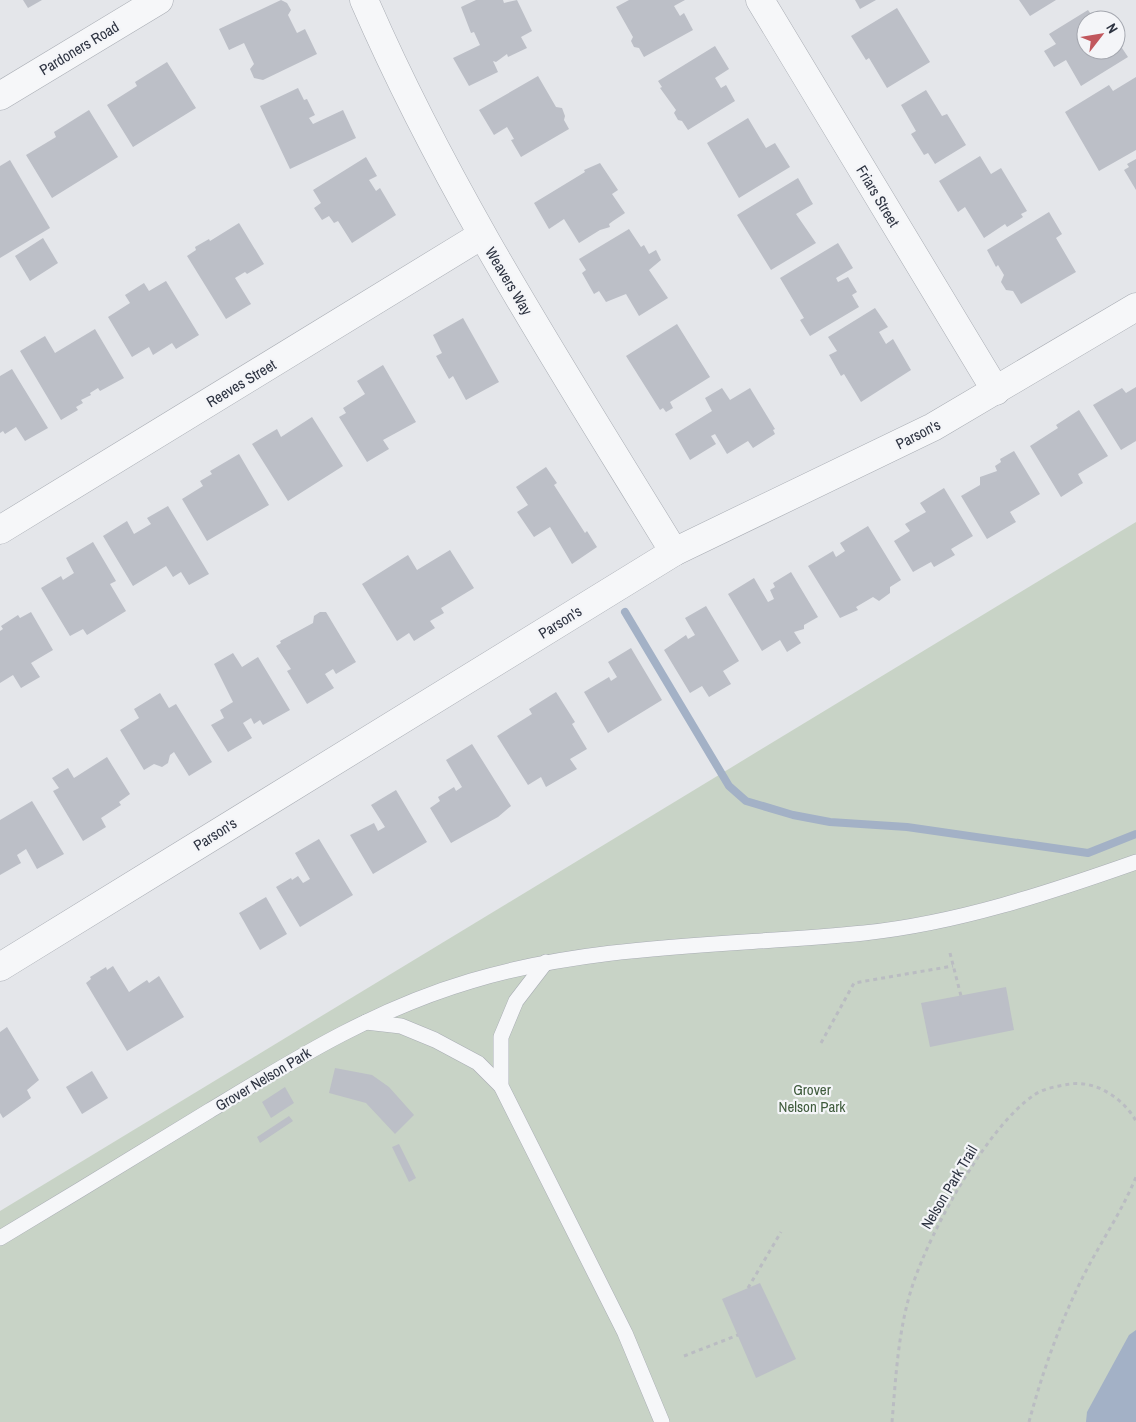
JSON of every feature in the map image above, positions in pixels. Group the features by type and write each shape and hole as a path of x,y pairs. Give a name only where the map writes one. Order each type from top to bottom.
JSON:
{"street":[{"name":"Pardoners Road","path":"4,84 159,0"},
{"name":"Weavers Way","path":"364,0 438,158 482,235 674,552"},
{"name":"Friars Street","path":"760,0 996,391"},
{"name":"Reeves Street","path":"0,530 482,235"},
{"name":"Parson's","path":"0,967 674,552 933,427 1136,307"}],"lane":[{"name":"Grover Nelson Park","path":"0,1238 320,1044 405,1003 472,980 546,962 660,949 866,933 944,920 1018,902 1136,862"},
{"path":"501,1086 501,1037 516,1001 546,962"},
{"path":"365,1022 401,1026 435,1040 478,1063 501,1086 625,1333 662,1422"}],"path":[{"path":"950,953 961,996"},
{"path":"821,1043 854,983 953,966"},
{"name":"Nelson Park Trail","path":"892,1422 898,1346 913,1284 934,1232 1004,1123 1036,1094 1074,1084 1089,1084 1102,1090 1119,1101 1136,1120"},
{"path":"1028,1422 1044,1369 1076,1290 1127,1200 1136,1176"},
{"path":"748,1288 781,1232"},
{"path":"684,1356 738,1335"}],"green space":[{"name":"Grover Nelson Park","path":"1136,522 1136,1422 0,1422 0,1211"}],"water":[{"path":"1136,1330 1136,1422 1086,1422 1087,1412 1129,1335"}],"building":[{"path":"23,0 42,0 28,8"},
{"path":"281,0 287,3 291,10 288,15 297,33 305,29 317,54 263,80 254,78 250,69 254,64 244,43 229,50 219,29"},
{"path":"476,0 503,0 504,3 517,0 532,31 521,37 527,48 508,57 507,54 496,62 493,61 498,72 469,86 453,58 480,45 474,32 471,33 461,7"},
{"path":"629,0 685,0 674,6 680,16 684,13 693,30 644,57 639,48 634,47 631,41 633,37 616,7"},
{"path":"855,0 876,0 860,9"},
{"path":"1019,0 1056,0 1030,16"},
{"path":"897,8 930,62 887,88 869,58 866,60 851,36"},
{"path":"1076,17 1076,60 1123,60 1081,86 1066,60 1054,67 1044,51 1056,44 1049,34"},
{"path":"715,46 729,69 715,78 721,88 726,85 735,101 688,130 682,121 678,120 674,113 676,110 660,88 662,87 658,81"},
{"path":"167,62 196,108 133,147 107,105 137,86 135,82"},
{"path":"538,76 556,107 562,108 565,116 564,120 569,129 521,157 511,140 514,139 507,127 494,135 479,110"},
{"path":"1136,77 1136,150 1099,171 1065,112 1109,85 1113,91"},
{"path":"298,88 304,100 307,99 315,115 309,118 313,124 343,110 356,138 290,169 260,106"},
{"path":"926,90 942,116 947,114 966,145 935,164 928,153 924,155 911,134 916,131 901,105"},
{"path":"89,110 118,157 52,198 26,155 56,137 54,132"},
{"path":"748,118 766,148 775,143 790,167 739,198 707,143"},
{"path":"980,156 991,174 1001,168 1027,211 1021,214 1023,217 1007,227 1005,224 984,238 965,207 958,212 939,181"},
{"path":"366,157 377,176 369,180 376,191 380,188 396,215 352,243 338,221 334,223 329,216 322,220 314,208 321,203 313,190"},
{"path":"1136,159 1136,190 1124,170 1129,167 1127,164"},
{"path":"10,160 50,228 0,258 0,166"},
{"path":"600,163 618,190 612,194 625,213 609,224 610,227 600,230 579,243 564,219 549,229 534,203 585,172 584,170"},
{"path":"798,178 813,204 796,214 816,243 771,270 737,215"},
{"path":"1049,212 1062,234 1056,238 1076,272 1021,304 1013,291 1006,290 1001,282 1004,275 998,265 996,267 987,250"},
{"path":"239,223 264,264 247,274 245,272 235,278 251,304 226,319 187,256 196,250 195,247 209,239 210,241"},
{"path":"629,229 641,247 644,245 649,254 656,250 661,260 649,270 668,298 639,316 626,294 606,302 599,291 594,294 582,273 586,270 579,259"},
{"path":"43,238 58,263 30,281 15,256"},
{"path":"838,243 853,268 836,278 838,282 848,277 857,292 852,295 859,307 810,336 800,320 804,318 780,278"},
{"path":"166,281 199,335 176,349 172,343 153,355 149,347 132,357 108,317 130,303 125,295 144,283 149,291"},
{"path":"875,308 888,327 879,332 886,344 893,339 911,370 861,402 844,374 841,376 829,355 837,351 828,337"},
{"path":"463,318 499,382 466,400 453,376 449,379 436,356 442,353 433,335"},
{"path":"677,324 710,377 670,402 673,408 666,412 663,408 660,410 626,356"},
{"path":"95,329 124,378 100,391 98,388 90,393 91,395 81,400 83,403 76,407 78,410 61,420 20,351 45,336 55,353"},
{"path":"383,365 416,422 383,440 389,449 367,462 339,417 346,413 343,408 365,394 357,381"},
{"path":"12,369 48,428 25,441 16,427 5,434 3,431 0,433 0,376"},
{"path":"1136,387 1136,441 1121,450 1093,405 1122,388 1126,393"},
{"path":"722,388 730,400 750,388 775,429 773,430 775,434 753,448 748,441 727,454 715,434 711,436 716,444 690,460 675,434 712,411 705,398"},
{"path":"1079,410 1108,456 1078,474 1083,483 1061,497 1030,446 1058,428 1056,425"},
{"path":"312,417 343,466 288,501 252,444 277,429 281,437"},
{"path":"1014,451 1040,494 1010,512 1016,522 987,539 961,496 980,485 980,477 997,471 995,466 1001,462 1000,459"},
{"path":"239,454 269,505 207,541 182,499 203,486 200,481 212,474 210,471"},
{"path":"546,467 557,483 554,485 585,533 587,531 597,547 572,564 550,527 534,537 517,512 528,505 516,487"},
{"path":"944,488 973,536 951,549 955,555 934,567 931,562 913,572 894,541 910,531 905,524 926,512 920,503"},
{"path":"168,506 209,574 189,585 181,572 173,577 166,566 133,586 103,536 127,521 134,534 151,524 147,518"},
{"path":"868,526 901,580 890,587 890,593 879,601 873,597 856,607 858,610 840,618 808,566 833,551 836,557 845,551 840,543"},
{"path":"93,542 116,581 110,584 126,611 87,635 83,629 70,636 41,588 61,576 63,580 74,573 66,558"},
{"path":"450,550 474,588 441,608 444,613 430,621 435,628 414,641 409,633 397,641 362,584 408,555 417,570"},
{"path":"791,572 818,617 804,625 804,629 794,632 801,643 787,652 780,640 762,651 728,594 754,578 768,602 774,599 770,590 775,587 773,583"},
{"path":"706,606 739,661 723,671 731,684 709,697 702,686 690,693 664,650 686,635 688,639 695,635 685,618"},
{"path":"31,612 53,650 31,663 40,677 21,688 13,675 0,683 0,631 3,629 1,626 18,615 20,618"},
{"path":"320,612 326,612 356,662 336,674 333,669 325,674 334,688 307,704 287,671 291,669 276,646 281,643 280,641 313,623 314,616"},
{"path":"631,648 662,700 608,733 584,692 609,677 611,681 617,677 608,662"},
{"path":"233,653 242,667 258,657 290,710 263,725 260,720 254,724 251,718 243,723 252,738 228,752 211,725 224,718 220,710 233,702 214,664"},
{"path":"556,692 575,722 572,724 587,749 570,759 577,769 546,787 541,777 528,785 497,736 532,714 529,709"},
{"path":"160,693 169,708 176,704 212,762 189,776 174,752 170,755 168,763 162,767 154,764 144,770 120,730 139,718 134,709"},
{"path":"472,744 511,806 498,817 451,843 430,808 440,801 438,797 454,787 456,791 462,787 446,760"},
{"path":"107,757 130,794 119,802 121,805 101,818 106,827 83,841 53,791 59,788 52,778 68,768 74,778"},
{"path":"396,790 427,842 373,874 350,835 374,823 378,831 385,827 371,805"},
{"path":"32,801 64,854 37,869 26,849 17,855 21,863 0,875 0,820"},
{"path":"319,839 353,895 300,927 276,887 298,876 303,883 310,879 295,853"},
{"path":"266,897 287,934 260,950 239,913"},
{"path":"113,966 129,992 147,980 149,983 159,976 184,1017 127,1051 86,983 91,979 90,977 106,967 107,970"},
{"path":"1006,987 1014,1030 930,1047 921,1003"},
{"path":"7,1027 39,1080 27,1090 31,1098 3,1118 0,1113 0,1032"},
{"path":"335,1068 372,1075 389,1087 414,1115 395,1134 366,1103 329,1093"},
{"path":"92,1071 108,1098 82,1114 66,1087"},
{"path":"285,1087 294,1103 271,1118 262,1102"},
{"path":"289,1116 293,1121 260,1143 257,1137"},
{"path":"399,1144 416,1178 409,1182 392,1147"},
{"path":"760,1283 796,1359 756,1378 722,1299"}],"waterway":[{"path":"625,612 729,786 746,801 793,815 830,822 907,827 1088,853 1136,834"}]}
